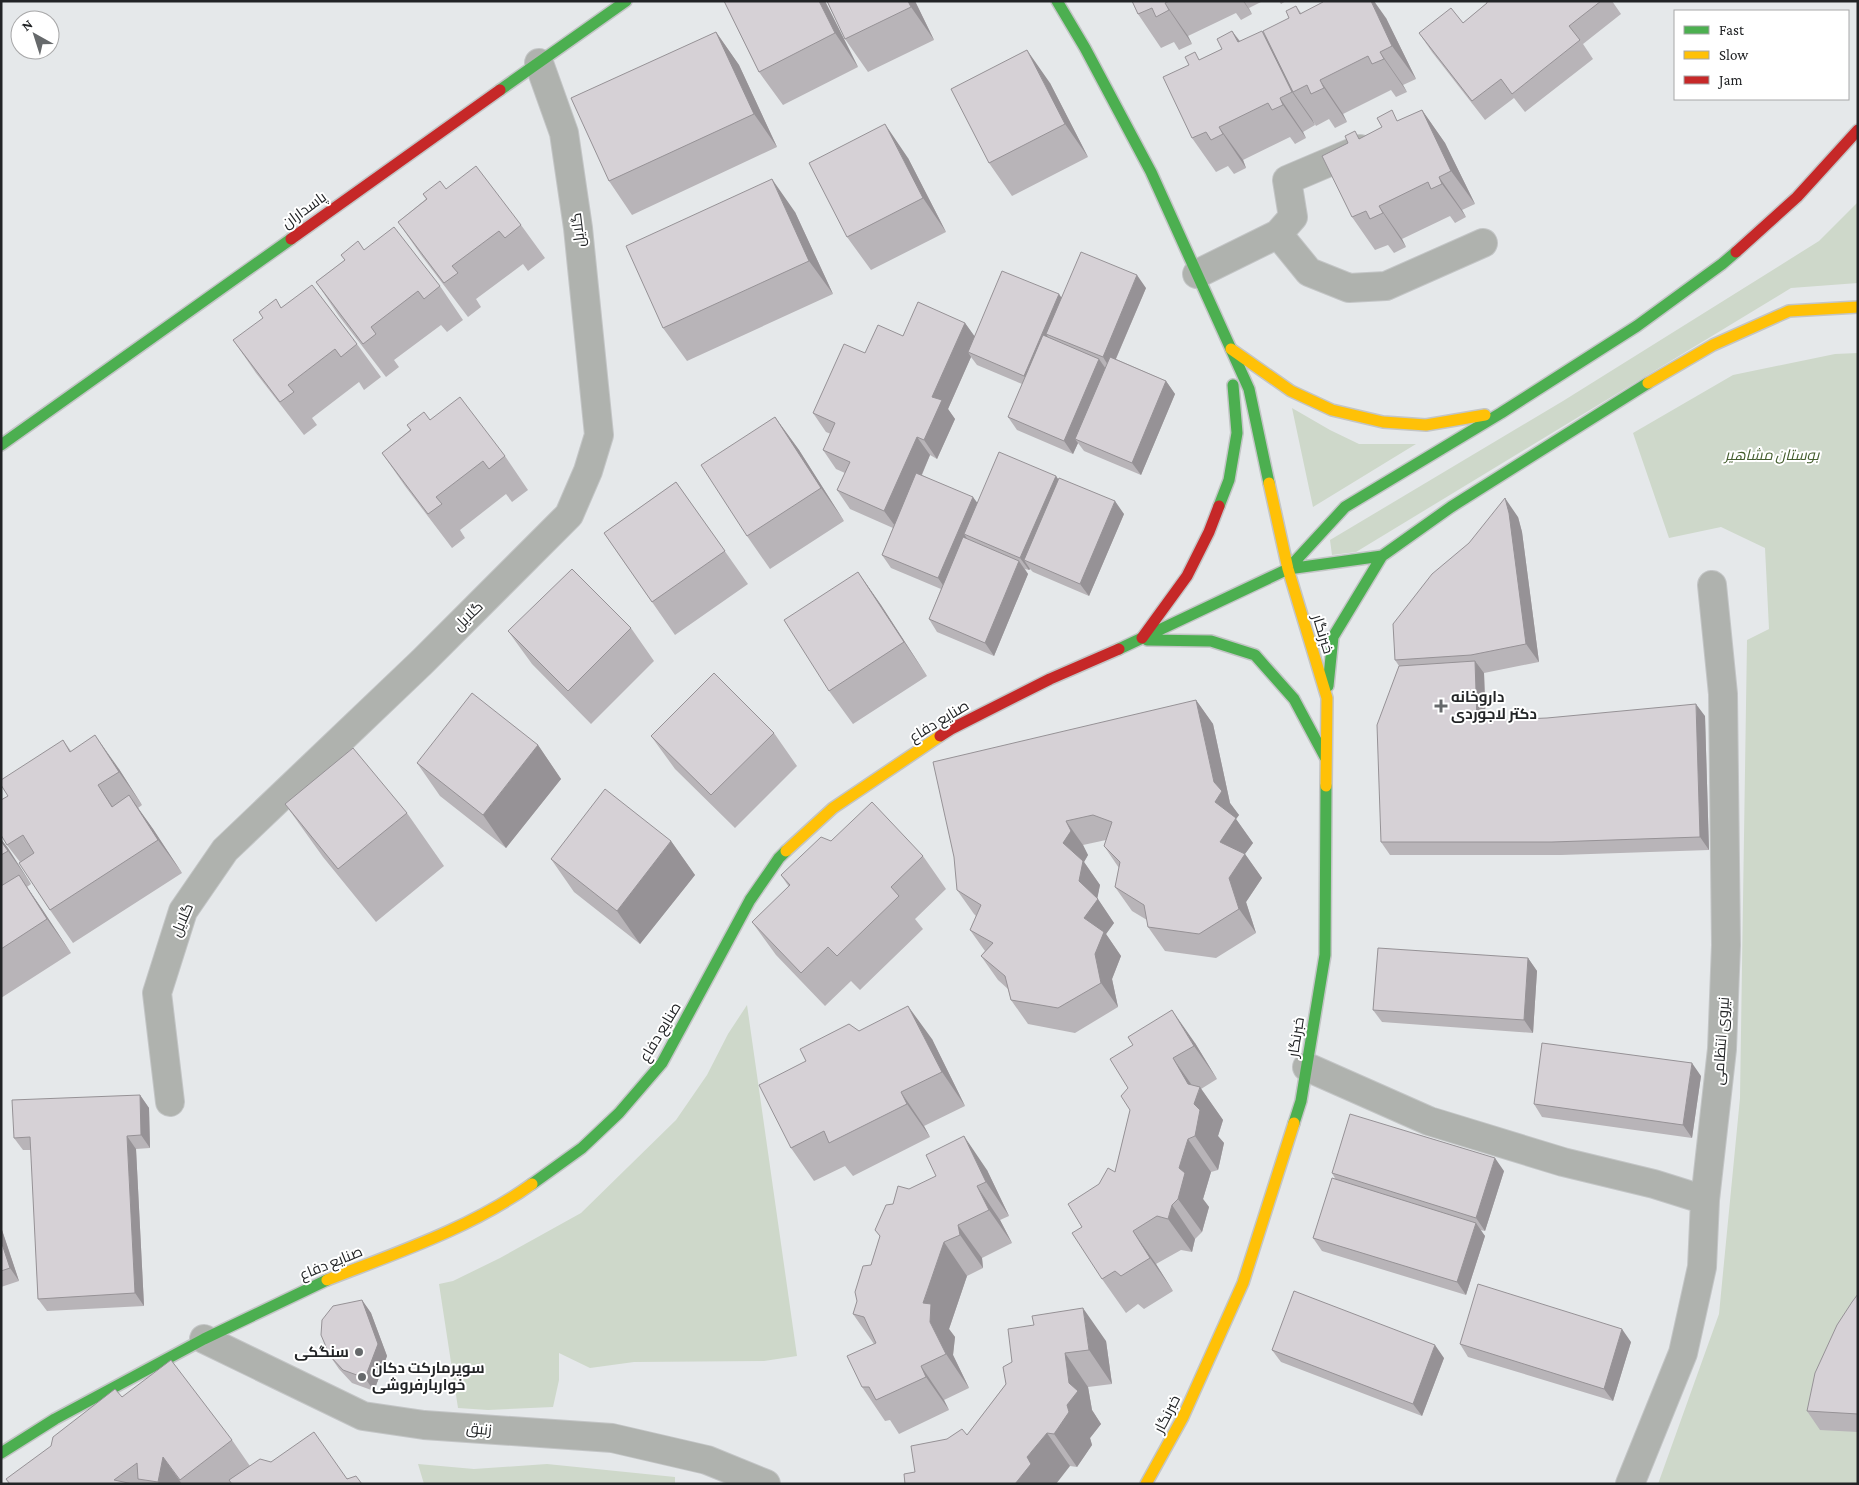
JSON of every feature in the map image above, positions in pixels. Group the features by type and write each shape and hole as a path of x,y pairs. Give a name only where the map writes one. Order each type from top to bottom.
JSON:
{"street":[{"name":"پاسداران","path":"1,445 626,1"},
{"path":"1050,1 1059,3"},
{"name":"خبرنگار","path":"1059,3 1151,172 1249,390 1288,569 1326,698 1325,955 1301,1101 1243,1283 1183,1417 1146,1484"},
{"name":"گلایل","path":"170,1102 157,993 183,912 225,850 422,662 569,515 588,471 599,435 578,228 564,133 538,63"},
{"path":"1288,569 1346,507 1501,413 1637,326 1722,264 1797,197 1858,130"},
{"path":"1196,274 1278,234 1293,217 1287,180 1384,139"},
{"path":"1278,234 1309,272 1348,288 1386,286 1483,242"},
{"path":"1326,698 1333,637 1382,556 1451,507 1631,393 1712,345 1789,310 1858,307"},
{"path":"1230,349 1291,391 1332,410 1383,422 1426,425 1501,413"},
{"path":"1140,640 1187,576 1209,532 1228,480 1237,433 1230,349"},
{"path":"1288,569 1382,556"},
{"name":"صنایع دفاع","path":"1,1453 55,1420 204,1339 313,1285 468,1222 524,1190 582,1148 619,1113 662,1062 746,908 779,858 833,808 951,729 1050,678 1140,640 1288,569"},
{"name":"نیروی انتظامی","path":"1630,1484 1683,1353 1702,1268 1705,1200 1722,1049 1726,945 1723,694 1712,585"},
{"path":"1140,640 1211,641 1255,655 1294,699 1327,761"},
{"path":"1307,1067 1429,1120 1563,1162 1654,1184 1705,1200"},
{"name":"زنبق","path":"204,1339 363,1416 424,1425 612,1438 707,1460 746,1481"}],"green space":[{"path":"1858,202 1858,283 1791,288 1356,552 1332,555 1330,540 1563,401 1819,241"},
{"name":"بوستان مشاهیر","path":"1858,353 1858,1484 1658,1484 1719,1314 1740,1098 1747,640 1769,629 1765,548 1721,527 1669,538 1633,433 1733,375 1835,354"},
{"path":"1292,408 1359,444 1416,444 1313,507"},
{"path":"747,1005 797,1356 764,1361 634,1362 590,1368 559,1353 559,1380 553,1407 488,1410 458,1408 439,1284 453,1281 500,1258 581,1213 676,1120 707,1075 728,1034"},
{"path":"418,1464 474,1469 547,1464 675,1477 675,1484 424,1484"}],"building":[{"path":"724,1 819,1 835,33 759,72"},
{"path":"827,1 908,1 911,7 845,39"},
{"path":"1132,1 1169,1 1165,3 1169,10 1156,17 1152,8 1138,14"},
{"path":"1322,1 1371,1 1392,46 1380,52 1384,59 1372,64 1368,56 1320,80 1324,88 1311,94 1307,85 1293,92 1263,31 1289,18 1286,11 1296,6 1300,14"},
{"path":"1487,1 1601,1 1569,26 1580,40 1512,94 1501,79 1472,101 1419,33 1451,8 1463,23"},
{"path":"1232,31 1238,42 1262,31 1292,92 1280,98 1283,105 1272,110 1268,103 1219,127 1223,134 1211,140 1206,132 1192,138 1163,77 1189,65 1185,57 1195,52 1199,60 1222,49 1217,39"},
{"path":"716,32 754,114 609,181 571,98"},
{"path":"1027,50 1065,124 989,163 951,89"},
{"path":"1392,110 1397,121 1422,110 1451,171 1439,177 1442,184 1431,189 1428,182 1379,206 1383,213 1370,219 1366,211 1352,217 1322,156 1348,143 1345,136 1355,131 1359,139 1382,127 1377,118"},
{"path":"885,124 923,198 847,237 809,163"},
{"path":"476,166 521,225 505,238 499,231 452,266 458,273 444,283 398,222 427,199 423,194 440,181 446,189"},
{"path":"772,179 809,261 663,328 626,246"},
{"path":"394,227 440,286 424,299 418,291 371,327 376,334 363,344 316,282 345,260 341,255 358,241 364,250"},
{"path":"1081,252 1137,275 1103,357 1046,334"},
{"path":"1002,271 1059,294 1024,376 968,352"},
{"path":"312,285 357,344 341,357 335,349 288,385 294,392 280,402 233,340 263,318 259,312 276,299 281,308"},
{"path":"918,302 965,323 932,397 942,400 924,440 917,437 884,511 837,490 850,462 823,450 835,423 813,413 844,344 865,353 878,325 903,336"},
{"path":"1043,335 1099,359 1064,441 1008,417"},
{"path":"1110,357 1166,381 1132,463 1075,439"},
{"path":"460,397 505,456 489,469 483,461 436,497 442,504 428,514 382,453 411,430 407,425 424,412 430,420"},
{"path":"775,417 821,488 747,536 701,465"},
{"path":"999,452 1056,476 1020,558 964,534"},
{"path":"916,473 973,497 938,578 882,555"},
{"path":"1059,478 1115,501 1080,584 1024,560"},
{"path":"676,482 725,551 652,602 604,533"},
{"path":"1505,498 1509,513 1526,644 1471,655 1395,660 1393,624 1432,574 1469,543"},
{"path":"963,537 1019,561 985,643 929,619"},
{"path":"572,569 631,628 568,691 508,631"},
{"path":"858,572 904,642 829,691 784,620"},
{"path":"1475,661 1477,721 1547,718 1696,704 1700,837 1552,842 1381,842 1377,725 1399,666"},
{"path":"714,673 774,733 711,795 651,736"},
{"path":"472,693 538,745 483,815 417,763"},
{"path":"1196,700 1214,782 1222,791 1215,802 1236,818 1220,842 1245,854 1229,878 1239,909 1199,934 1148,927 1144,905 1115,887 1120,862 1104,846 1112,822 1093,815 1066,821 1071,831 1063,843 1083,861 1079,881 1098,899 1084,918 1104,932 1095,954 1101,983 1058,1008 1011,1000 1005,976 981,956 993,943 970,930 981,905 957,890 954,857 933,762"},
{"path":"95,735 119,772 98,785 112,807 129,795 158,840 50,910 19,863 34,853 23,835 7,845 1,835 1,800 8,796 1,785 1,780 63,740 70,752"},
{"path":"353,748 407,813 338,869 285,804"},
{"path":"605,789 671,841 617,911 551,859"},
{"path":"872,802 923,856 891,887 899,896 837,956 828,947 801,973 752,922 790,885 781,875 821,837 831,841"},
{"path":"1,841 8,851 1,855"},
{"path":"19,875 47,919 1,949 1,886"},
{"path":"1378,948 1528,958 1524,1020 1373,1010"},
{"path":"908,1006 942,1072 901,1092 907,1104 829,1143 824,1131 791,1148 759,1085 806,1061 800,1049 849,1024 859,1031"},
{"path":"1172,1010 1194,1046 1173,1058 1188,1084 1200,1087 1194,1104 1200,1110 1195,1136 1188,1139 1179,1168 1185,1173 1178,1199 1172,1205 1168,1219 1157,1216 1133,1231 1150,1258 1121,1276 1115,1271 1102,1279 1072,1233 1082,1227 1068,1204 1099,1184 1108,1168 1115,1172 1130,1110 1121,1096 1128,1088 1110,1059 1133,1045 1128,1037"},
{"path":"1542,1043 1692,1063 1683,1125 1534,1104"},
{"path":"140,1095 141,1135 127,1136 135,1293 38,1299 30,1137 14,1138 12,1100"},
{"path":"1350,1114 1495,1158 1476,1218 1332,1173"},
{"path":"964,1136 986,1182 977,1186 989,1210 958,1225 960,1235 944,1242 923,1303 931,1304 930,1322 946,1354 921,1366 926,1377 876,1400 869,1387 862,1387 847,1356 876,1343 864,1317 853,1314 857,1301 855,1292 863,1266 871,1265 880,1236 875,1230 886,1205 893,1204 898,1186 909,1189 936,1176 926,1155"},
{"path":"1332,1178 1476,1223 1457,1282 1313,1238"},
{"path":"1,1241 10,1268 1,1271"},
{"path":"1478,1284 1622,1329 1604,1389 1460,1344"},
{"path":"1294,1291 1435,1345 1413,1404 1272,1350"},
{"path":"1858,1294 1858,1414 1807,1411 1815,1373 1837,1325"},
{"name":"سنگکی","path":"362,1300 378,1344 365,1378 343,1370 330,1356 321,1335 322,1320 333,1306"},
{"path":"1083,1308 1089,1350 1065,1353 1069,1383 1078,1391 1067,1405 1069,1412 1054,1434 1047,1433 1027,1457 1031,1464 1015,1484 905,1484 904,1474 915,1472 911,1446 947,1439 962,1429 967,1435 1006,1384 1003,1367 1012,1362 1008,1329 1034,1325 1032,1316"},
{"path":"171,1360 232,1440 180,1480 163,1457 158,1482 138,1479 137,1463 114,1480 133,1484 10,1484 6,1479 51,1446 53,1437 115,1389 122,1397"},
{"path":"314,1432 347,1479 356,1476 362,1484 232,1484 229,1480 260,1459 271,1462"}],"traffic: fast":[{"path":"500,90 626,1"},
{"path":"1057,1 1085,48 1151,172 1249,389 1269,483"},
{"path":"1,445 291,239"},
{"path":"1288,569 1345,507 1501,413 1637,326 1736,252"},
{"path":"1119,649 1288,569 1382,556 1451,507 1648,383"},
{"path":"1219,506 1229,480 1237,433 1233,385"},
{"path":"1328,686 1333,637 1382,556"},
{"path":"1147,640 1211,641 1255,655 1294,699 1325,757"},
{"path":"1294,1123 1301,1101 1325,955 1326,786"},
{"path":"532,1184 582,1148 619,1113 662,1063 750,900 786,851"},
{"path":"1,1453 55,1419 204,1339 327,1280"}],"traffic: slow":[{"path":"1648,383 1713,345 1789,311 1858,307"},
{"path":"1231,349 1291,391 1332,410 1383,422 1426,425 1485,415"},
{"path":"1269,483 1288,569 1327,698 1326,786"},
{"path":"786,851 833,808 940,736"},
{"path":"1146,1484 1183,1417 1243,1283 1294,1123"},
{"path":"327,1280 459,1227 509,1200 532,1184"}],"traffic: jam":[{"path":"291,239 500,90"},
{"path":"1736,252 1797,197 1858,130"},
{"path":"1142,638 1187,576 1209,532 1219,506"},
{"path":"940,736 1050,679 1119,649"}],"place":[{"name":"داروخانه دکتر لاجوردی","path":"1441,706"},
{"name":"سنگکی","path":"359,1352"},
{"name":"سوپرمارکت دکان خواربارفروشی","path":"362,1377"}]}
